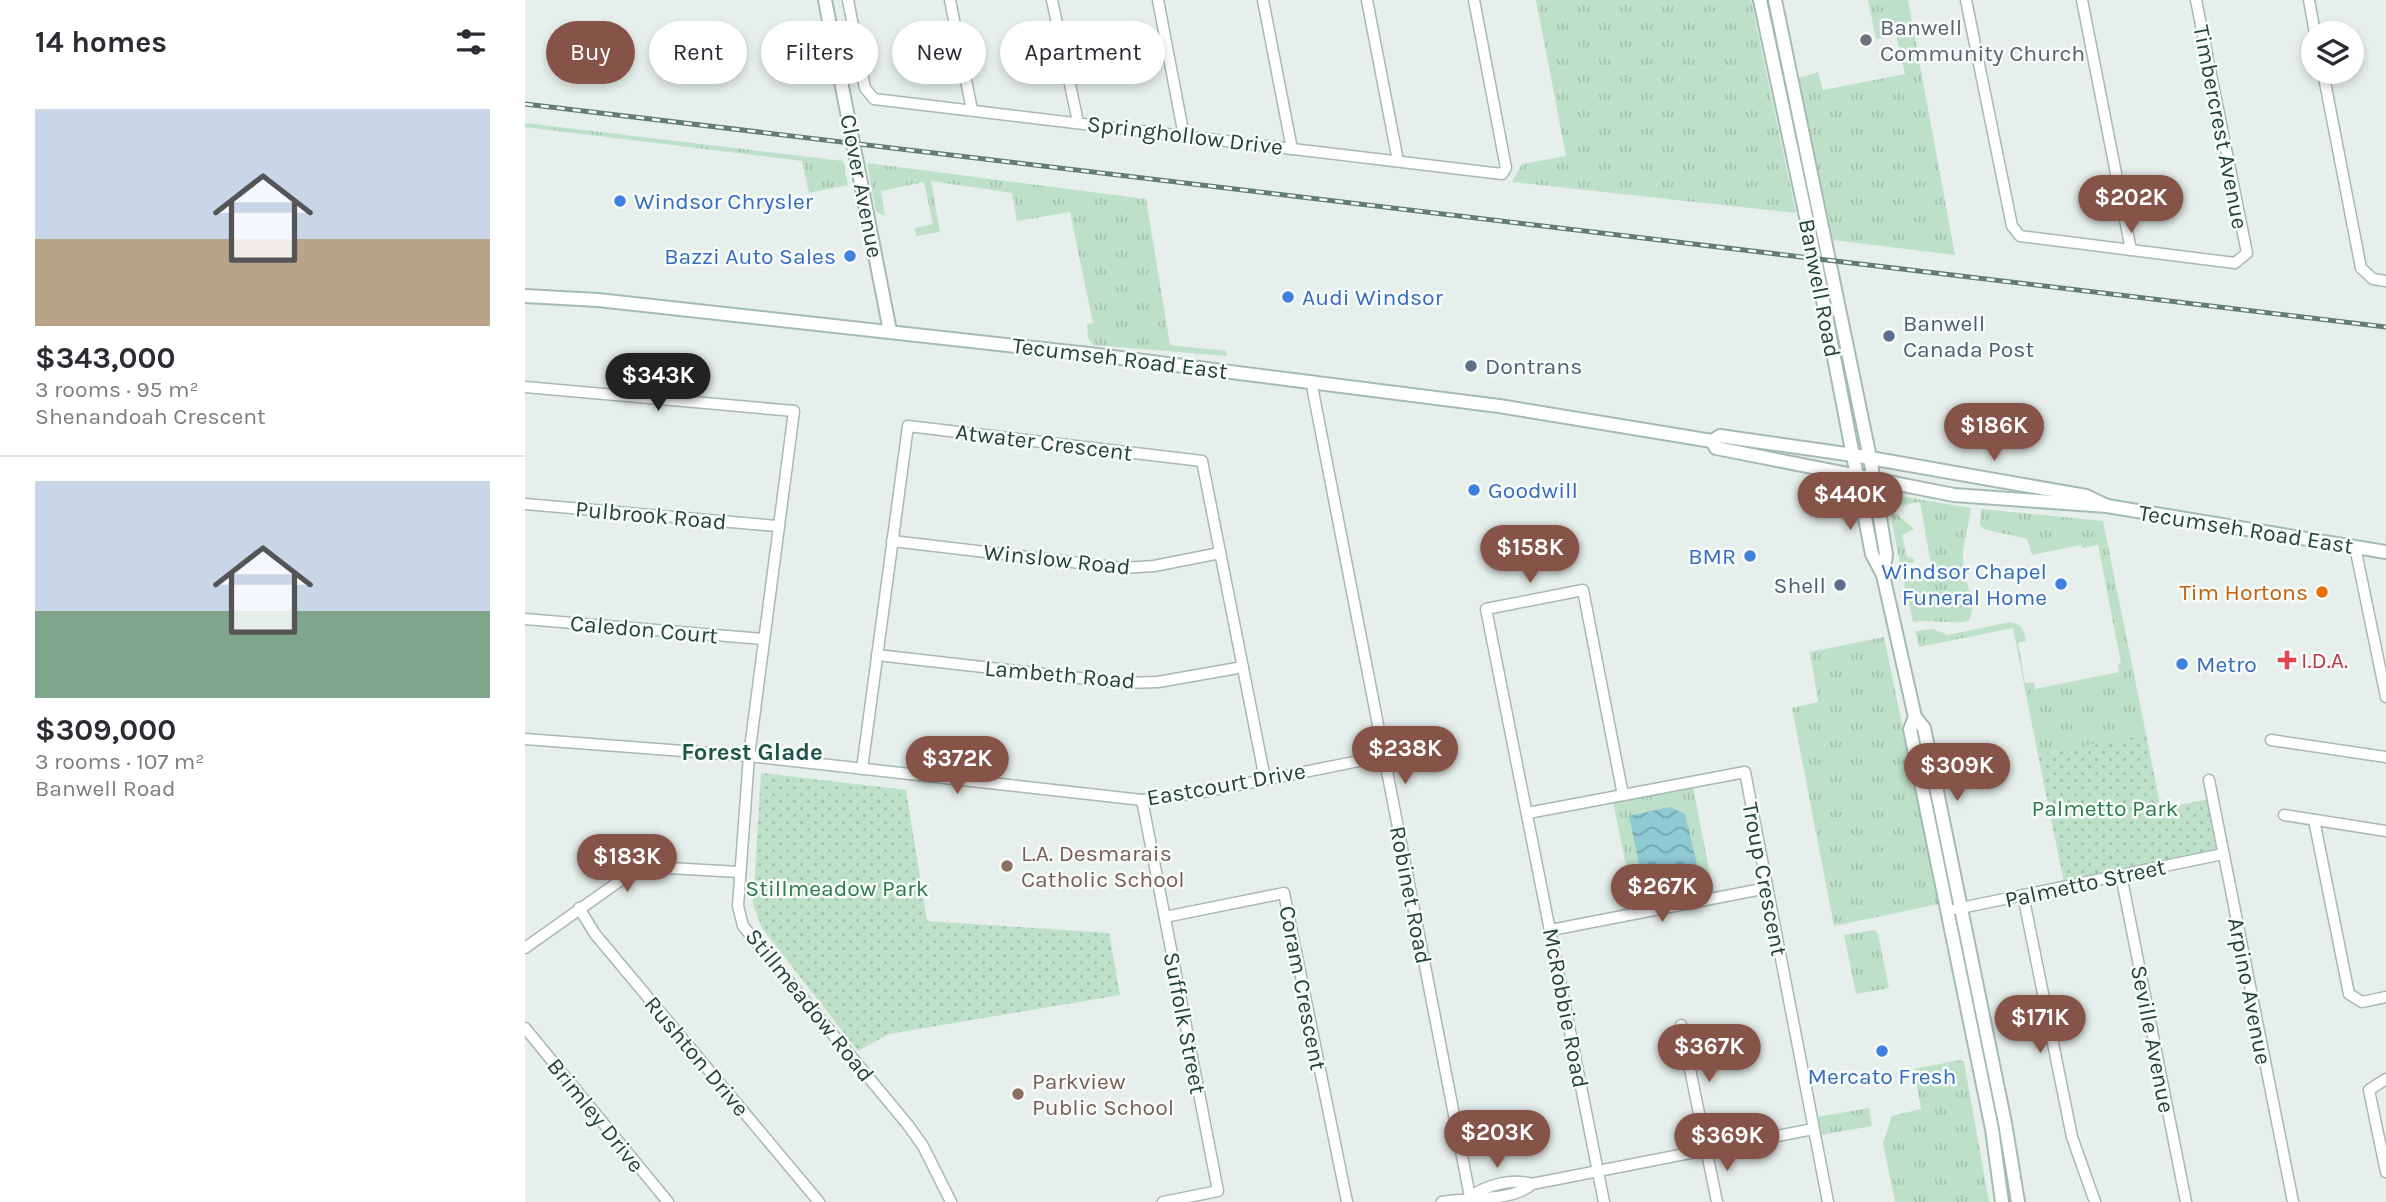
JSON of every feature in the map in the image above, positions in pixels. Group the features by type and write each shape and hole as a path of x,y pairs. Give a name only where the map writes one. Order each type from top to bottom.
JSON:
{"main road":[{"name":"Clover Avenue","path":"825,0 890,331"},
{"name":"Banwell Road","path":"1760,0 1872,554 1883,575 1915,717 1924,727 2018,1202"},
{"name":"Banwell Road","path":"1775,0 1870,458 1886,554 1883,575"},
{"name":"Tecumseh Road East","path":"525,296 890,331 1499,406 1712,441 1720,436 1853,455 2086,496 2107,506"},
{"name":"Tecumseh Road East","path":"1712,441 1716,448 1954,495 2107,506 2386,552"},
{"name":"Banwell Road","path":"1915,717 1910,729 1992,1129 2002,1202"}],"street":[{"name":"Clover Avenue","path":"848,0 865,88"},
{"path":"950,0 972,110"},
{"path":"1052,0 1078,121"},
{"path":"1158,0 1184,136"},
{"path":"1263,0 1292,149"},
{"path":"1367,0 1398,162"},
{"name":"Springhollow Drive","path":"865,88 874,99 1078,121 1502,174 1506,168 1474,0"},
{"path":"1966,0 2012,226 2020,236 2131,250 2082,0"},
{"name":"Timbercrest Avenue","path":"2131,250 2235,263 2247,253 2196,0"},
{"path":"2309,0 2313,21"},
{"path":"2325,84 2361,268 2372,279 2386,281"},
{"name":"Robinet Road","path":"1311,382 1470,1199"},
{"name":"Stillmeadow Road","path":"525,387 794,411 749,756 738,906 743,926 908,1125 923,1146 951,1202"},
{"name":"Atwater Crescent","path":"862,769 908,426 1202,461 1265,779"},
{"name":"Pulbrook Road","path":"525,504 777,526"},
{"name":"Winslow Road","path":"892,541 1123,568 1154,566 1220,553"},
{"path":"2355,547 2386,697"},
{"name":"McRobbie Road","path":"1604,1202 1486,609 1583,590 1623,795"},
{"name":"Caledon Court","path":"525,620 763,639"},
{"name":"Lambeth Road","path":"877,655 1124,683 1158,682 1243,667"},
{"name":"Eastcourt Drive","path":"525,740 749,756 1142,800 1384,756"},
{"path":"2271,740 2386,757"},
{"name":"Troup Crescent","path":"1528,813 1745,772 1828,1202"},
{"name":"Arpino Avenue","path":"2209,780 2293,1202"},
{"name":"Suffolk Street","path":"1142,800 1218,1191 1163,1202"},
{"path":"2284,815 2386,831"},
{"path":"2314,820 2349,994 2362,1002 2386,997"},
{"name":"Palmetto Street","path":"1947,911 2223,855"},
{"path":"525,948 631,873 652,867 739,872"},
{"name":"Seville Avenue","path":"2121,875 2186,1202"},
{"path":"1551,930 1767,888"},
{"name":"Coram Crescent","path":"1164,917 1284,892 1347,1202"},
{"path":"2023,895 2072,1138 2095,1202"},
{"name":"Rushton Drive","path":"579,908 596,934 819,1202"},
{"path":"1681,1025 1717,1202"},
{"name":"Brimley Drive","path":"525,1028 668,1202"},
{"path":"2386,1079 2369,1090 2386,1172"},
{"path":"1442,1202 1470,1199 1481,1188 1520,1181 1532,1184 1814,1129"}],"green space":[{"path":"1536,0 1751,0 1796,213 1512,182 1522,164 1566,156"},
{"path":"1868,0 1908,0 1955,255 1833,240 1799,78 1818,72 1823,90 1905,74 1896,35 1876,39"},
{"path":"525,123 843,161 848,185 809,193 802,161 525,127"},
{"path":"867,163 1146,199 1170,345 1226,351 1227,356 1093,345 1088,338 1087,324 1093,323 1070,212 1017,221 1012,193 931,181 940,232 916,236 915,228 933,224 924,182 881,191 885,216 876,212"},
{"path":"1899,496 1971,508 1963,556 1972,601 1968,621 1913,622 1902,573 1931,576 1932,571 1920,502 1898,506 1894,512 1914,529 1902,535 1907,557 1914,559 1913,563 1900,563 1889,508 1892,500"},
{"path":"1981,509 2103,521 2146,734 2038,755 2013,628 1919,647 1915,631 1933,629 1948,635 2010,622 2023,630 2026,641 2018,643 2025,683 2034,682 2035,689 2119,672 2118,664 2121,663 2098,545 2082,548 2081,545 2032,555 2027,539 1984,529 1980,525"},
{"path":"1884,637 1939,904 1834,926 1792,708 1818,702 1810,652"},
{"name":"Palmetto Park","path":"2146,734 2161,809 2209,799 2218,843 2215,852 2064,882 2038,755"},
{"name":"Stillmeadow Park","path":"761,773 906,790 927,921 1109,933 1120,995 889,1034 858,1051 762,928 753,905"},
{"path":"1693,787 1714,895 1635,909 1613,802"},
{"path":"1874,930 1878,934 1889,988 1856,994 1844,935"},
{"path":"1960,1060 1964,1062 1989,1202 1895,1202 1883,1143 1892,1116 1921,1109 1914,1069"},
{"path":"1869,1108 1872,1126 1821,1135 1817,1117"}],"water":[{"path":"1670,807 1685,814 1699,873 1691,881 1644,888 1629,816"}],"railway":[{"path":"525,104 2386,327"}],"place":[{"name":"Banwell Community Church","path":"1866,40"},
{"name":"Windsor Chrysler","path":"620,201"},
{"name":"Bazzi Auto Sales","path":"850,256"},
{"name":"Audi Windsor","path":"1288,297"},
{"name":"Banwell Canada Post","path":"1889,336"},
{"name":"Dontrans","path":"1471,366"},
{"name":"Goodwill","path":"1474,490"},
{"name":"BMR","path":"1750,556"},
{"name":"Windsor Chapel Funeral Home","path":"2061,584"},
{"name":"Shell","path":"1840,585"},
{"name":"Tim Hortons","path":"2322,592"},
{"name":"I.D.A.","path":"2287,660"},
{"name":"Metro","path":"2182,664"},
{"name":"L.A. Desmarais Catholic School","path":"1007,866"},
{"name":"Mercato Fresh","path":"1882,1051"},
{"name":"Parkview Public School","path":"1018,1094"}],"district":[{"name":"Forest Glade","path":"752,752"}]}
